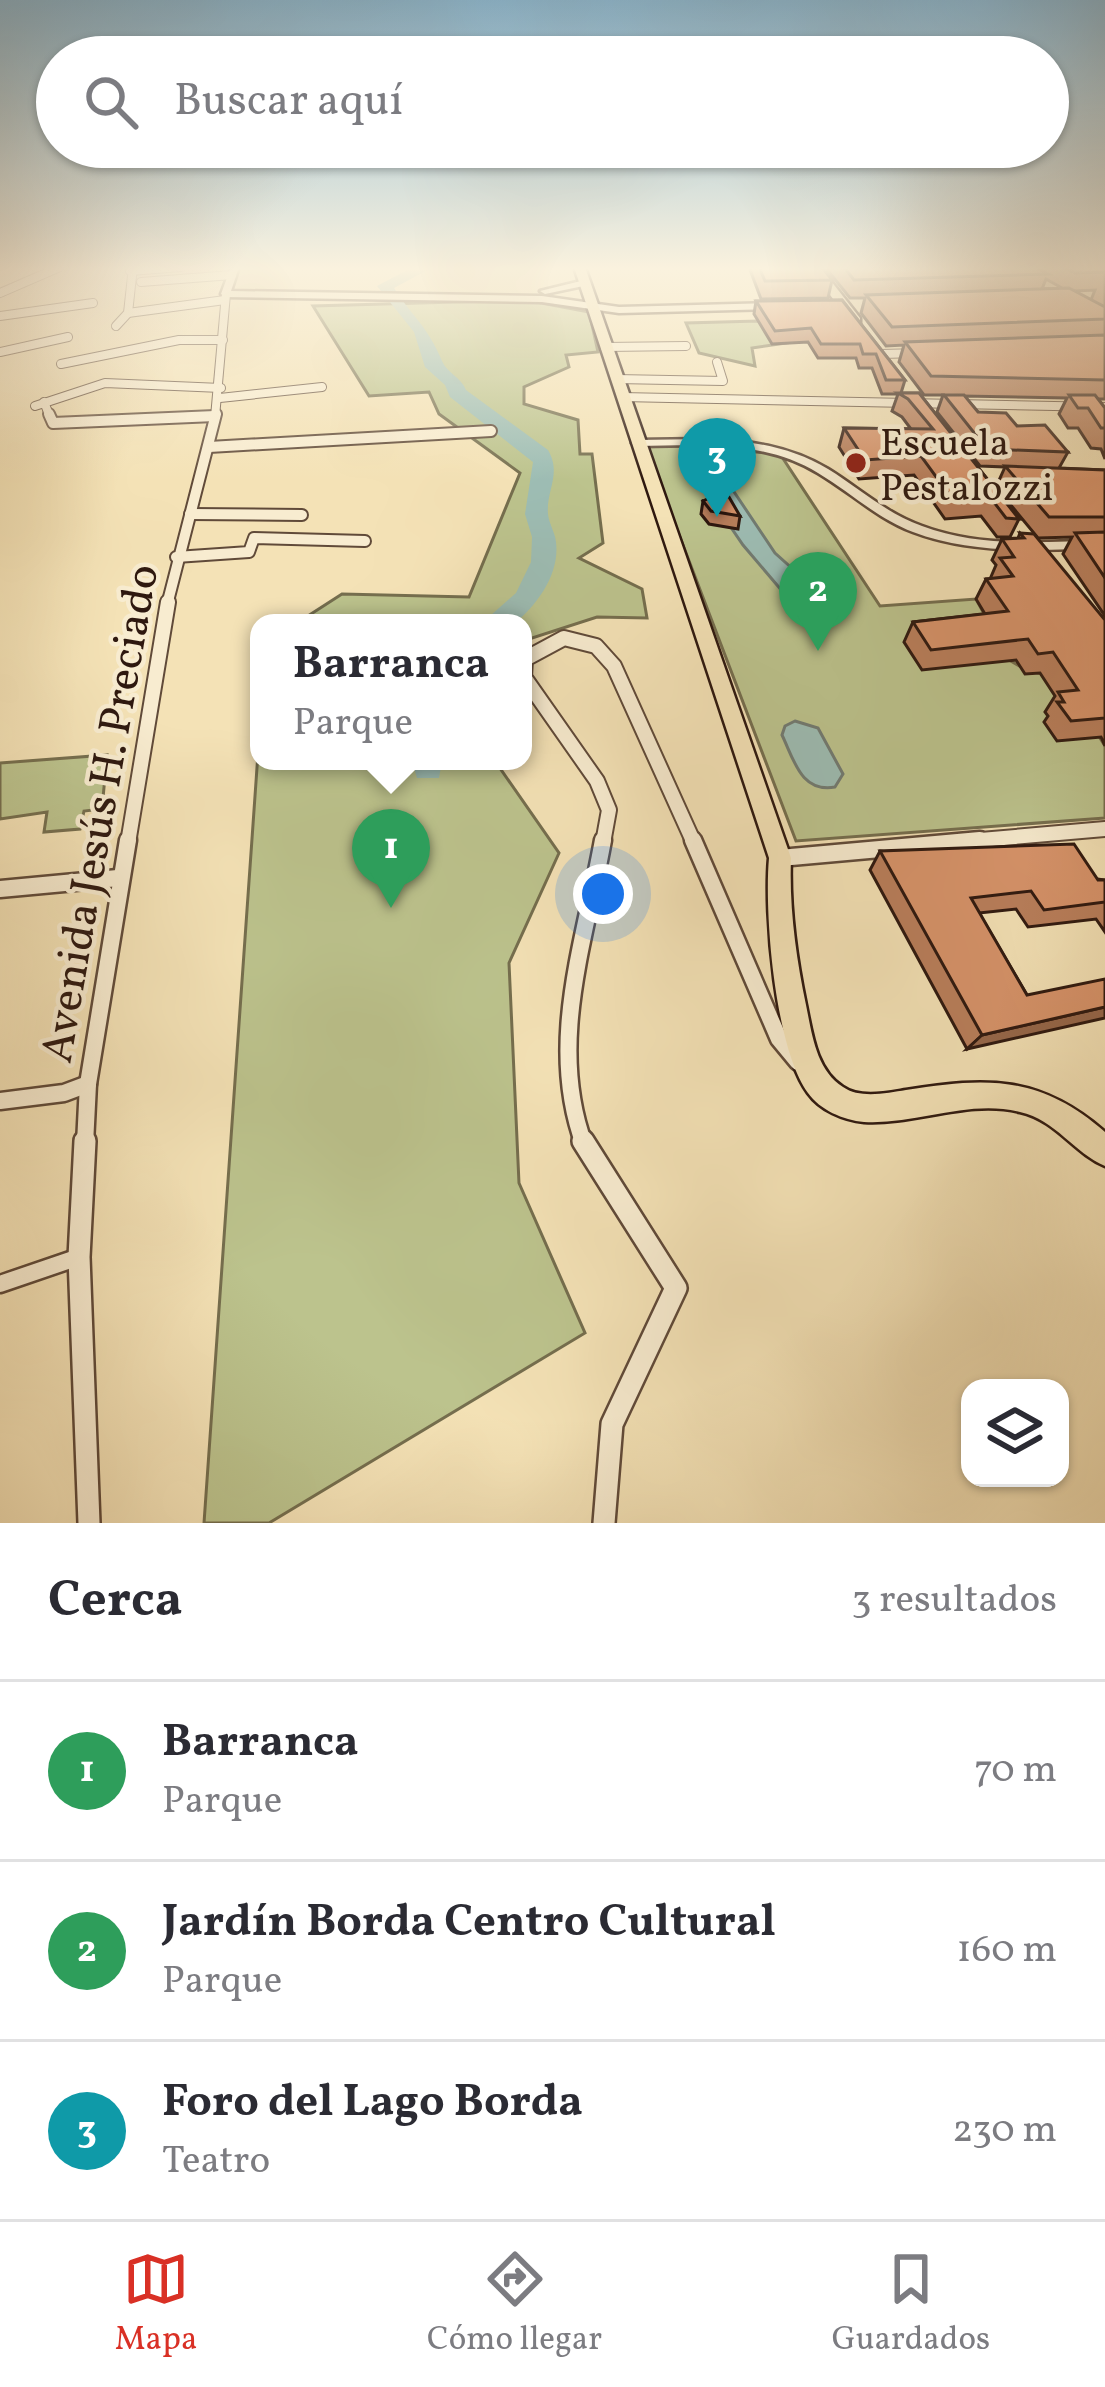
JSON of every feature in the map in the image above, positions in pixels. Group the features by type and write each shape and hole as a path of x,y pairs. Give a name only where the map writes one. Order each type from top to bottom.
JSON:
{"main road":[{"path":"602,338 780,858 776,889 794,1021 813,1081 835,1102 865,1110 1002,1095 1051,1108 1105,1152"},
{"path":"872,338 896,374"},
{"path":"907,389 932,423"},
{"path":"1018,530 1051,569"}],"street":[{"path":"0,352 63,338"},
{"path":"61,364 178,340 223,340"},
{"name":"Avenida Jesús H. Preciado","path":"89,1523 79,1257 88,1084 118,878 176,557 221,393 223,340"},
{"path":"605,347 686,346"},
{"path":"882,354 925,353"},
{"path":"619,388 723,381 717,362"},
{"path":"215,416 53,423 40,404 105,383 221,393 322,387"},
{"path":"619,388 919,405 1105,407"},
{"path":"209,447 491,431"},
{"path":"638,442 725,444 791,455 916,529 1001,550 1105,544"},
{"path":"190,514 302,515"},
{"path":"176,557 249,552 254,538 365,541"},
{"path":"532,652 539,644 562,637 582,639 604,653 636,712 779,1039 813,1081"},
{"path":"532,688 597,781 609,810 568,1012 574,1107 588,1155 661,1253 676,1288 612,1424 604,1523"},
{"path":"780,858 1105,829"},
{"path":"0,889 118,878"},
{"path":"0,1102 64,1093 88,1084"},
{"path":"1074,1123 1105,1123"},
{"path":"0,1284 79,1257"}],"green space":[{"path":"333,338 595,338 598,352 566,355 569,367 524,387 524,404 578,420 580,454 592,454 603,543 579,558 642,589 647,618 597,617 532,638 532,614 311,614 342,594 469,597 520,473 439,414 429,392 369,396"},
{"path":"693,338 780,338 786,343 752,348 755,366 699,353"},
{"path":"644,443 780,454 880,606 976,599 1009,660 1021,667 1105,661 1088,719 1105,746 1105,818 796,841"},
{"path":"107,755 102,809 84,811 80,829 44,832 47,812 0,819 0,763"},
{"path":"257,770 501,770 559,853 509,963 519,1183 585,1333 269,1523 204,1523"}],"water":[{"path":"710,456 775,553 834,606 799,611 743,545 683,457"},
{"path":"795,721 818,728 843,774 835,787 814,785 800,773 782,735 785,726"}],"building":[{"path":"817,338 872,338 905,380 886,380 876,354 863,354 860,344 821,344"},
{"path":"1105,338 1105,380 931,376 905,342"},
{"path":"898,393 919,393 1019,519 1006,518 990,497 953,500 921,456 865,460 844,428 933,429"},
{"path":"944,395 964,395 978,412 1006,413 1017,426 1045,425 1068,452 987,449"},
{"path":"1069,395 1095,395 1105,408 1105,428 1088,408 1078,408"},
{"path":"1005,466 1105,470 1105,517 1049,517"},
{"path":"718,494 729,497 740,516 711,511 703,501"},
{"path":"1105,532 1105,578 1075,533"},
{"path":"1020,533 1034,534 1105,620 1105,718 1071,721 1057,702 1064,702 1058,692 1078,690 1053,652 1038,654 1028,639 931,650 913,622 1008,611 986,579 1013,576 1000,558 1014,557 1002,539 1024,538"},
{"path":"1074,844 1098,880 1105,880 1105,902 1044,910 1031,891 971,898 1027,995 1105,979 1105,1007 982,1035 880,851"}],"waterway":[{"path":"426,338 434,367 454,383 457,393 540,455 545,469 537,514 544,537 543,562 533,588 510,614"}],"place":[{"name":"Escuela Pestalozzi","path":"856,463"},
{"name":"Foro del Lago Borda","path":"717,517"},
{"name":"Jardín Borda Centro Cultural","path":"818,651"},
{"name":"Barranca","path":"391,908"}]}
